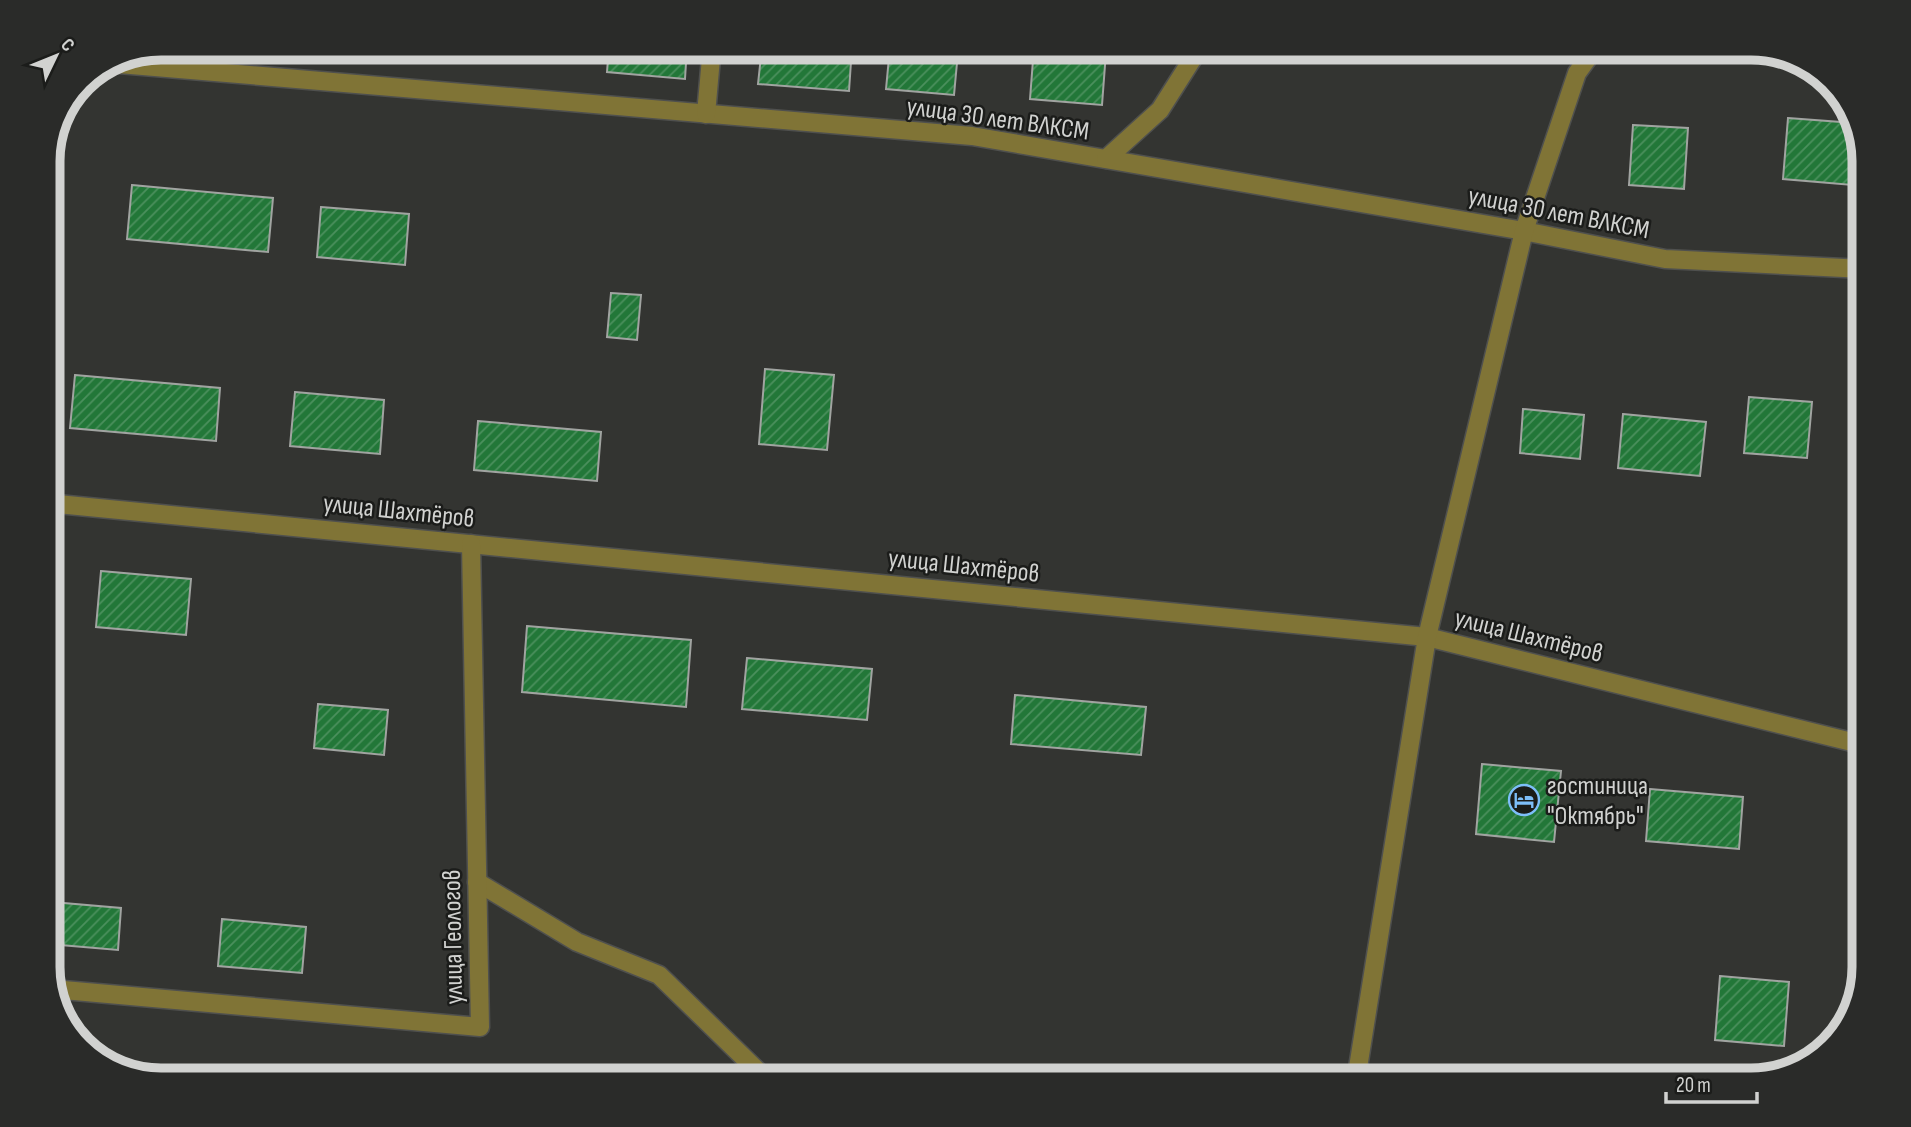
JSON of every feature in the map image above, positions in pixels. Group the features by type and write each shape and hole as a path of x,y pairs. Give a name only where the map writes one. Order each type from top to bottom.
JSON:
{"street":[{"path":"706,114 711,59"},
{"path":"1106,159 1160,110 1192,59"},
{"path":"1358,1068 1427,637 1524,231 1577,73 1587,59"},
{"name":"улица 30 лет ВЛКСМ","path":"129,65 972,136 1524,231 1665,259 1851,268"},
{"name":"улица Шахтёров","path":"60,504 1427,637 1852,742"},
{"name":"улица Геологов","path":"62,990 480,1027 471,544"},
{"path":"477,882 577,942 659,975 755,1068"}],"building":[{"path":"608,59 686,59 685,79 607,72"},
{"path":"761,59 851,59 849,91 758,84"},
{"path":"889,59 957,59 954,95 886,89"},
{"path":"1033,59 1105,59 1102,105 1030,99"},
{"path":"1788,118 1843,122 1850,141 1851,185 1783,179"},
{"path":"1633,125 1688,128 1684,189 1629,185"},
{"path":"132,185 273,198 268,252 127,239"},
{"path":"321,207 409,214 405,265 317,257"},
{"path":"611,293 641,295 637,340 607,337"},
{"path":"765,369 834,375 827,450 759,444"},
{"path":"75,375 220,388 216,441 70,428"},
{"path":"295,392 384,400 380,454 290,446"},
{"path":"1749,397 1812,402 1807,458 1744,453"},
{"path":"1523,409 1584,415 1580,459 1520,453"},
{"path":"1623,414 1706,422 1700,476 1618,468"},
{"path":"478,421 601,432 597,481 474,470"},
{"path":"101,571 191,579 186,635 96,627"},
{"path":"527,626 691,640 686,707 522,692"},
{"path":"747,658 872,669 867,720 742,709"},
{"path":"1015,695 1146,707 1141,755 1011,744"},
{"path":"318,704 388,710 384,755 314,748"},
{"path":"1482,764 1561,771 1554,842 1476,834"},
{"path":"1650,789 1743,797 1739,849 1646,841"},
{"path":"60,903 121,908 118,950 60,945"},
{"path":"222,919 306,927 302,973 218,966"},
{"path":"1720,976 1789,982 1784,1046 1715,1040"}],"place":[{"name":"гостиница \"Октябрь\"","path":"1524,800"}]}
